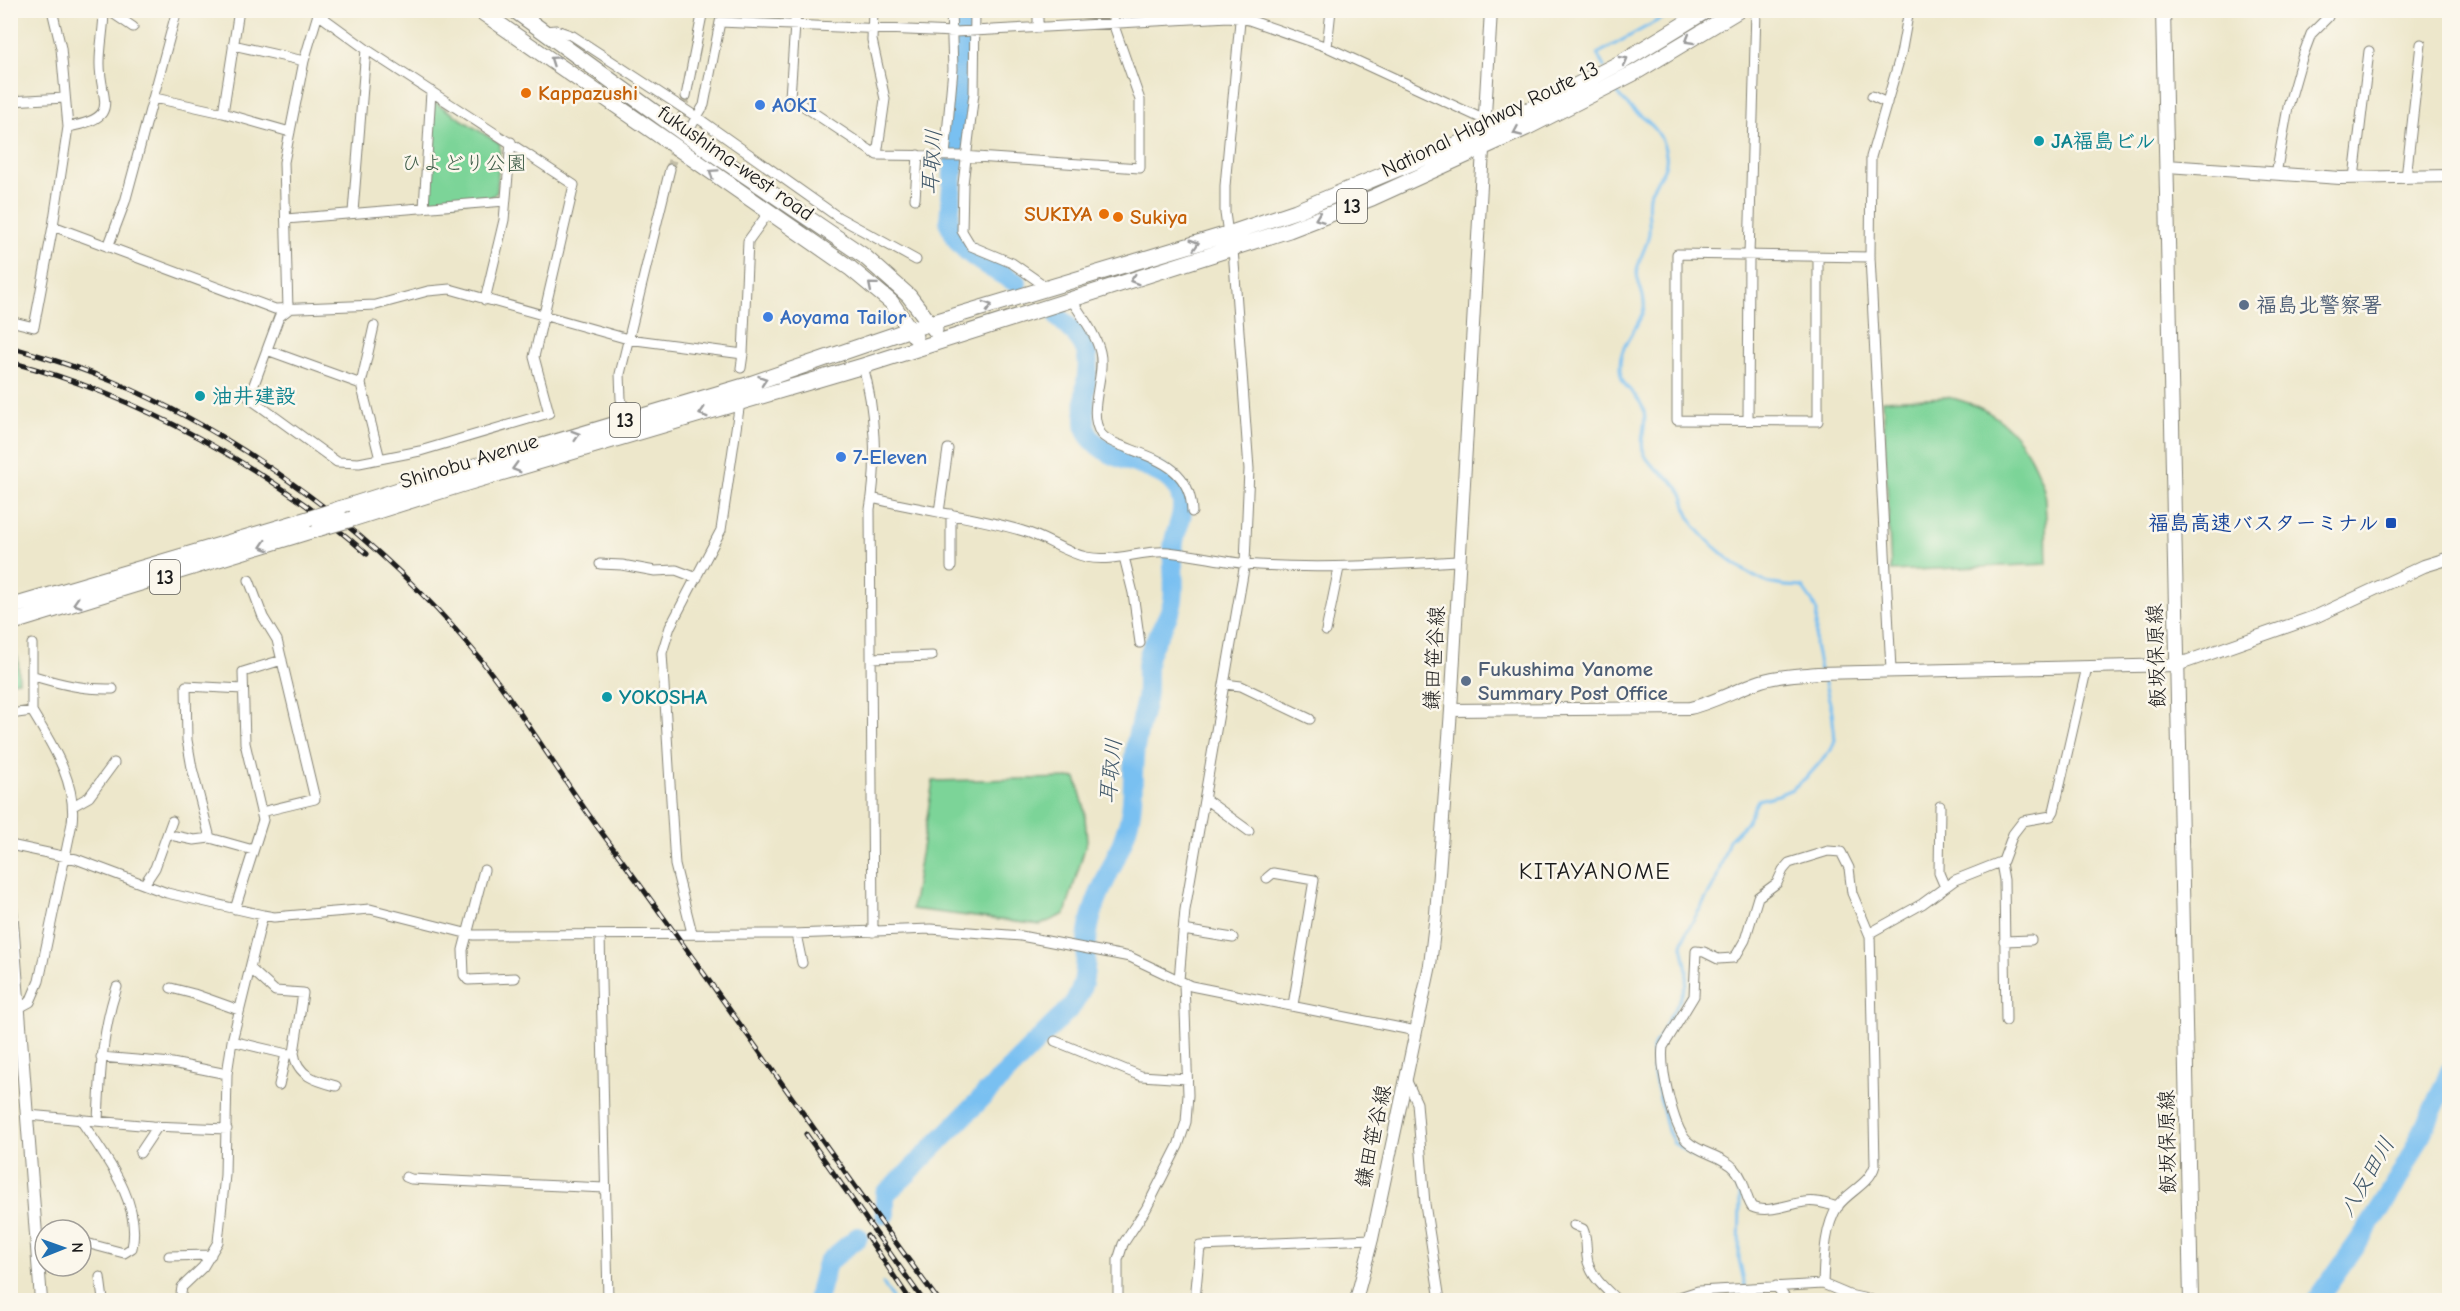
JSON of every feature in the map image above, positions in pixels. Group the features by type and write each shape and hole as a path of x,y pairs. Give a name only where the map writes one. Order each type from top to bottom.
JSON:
{"highway":[{"name":"fukushima-west road","path":"479,10 858,274 891,302 911,329 920,348"},
{"name":"fukushima-west road","path":"514,10 686,135 864,256 909,296 932,323 940,341"},
{"name":"National Highway Route 13","path":"940,341 1071,299 1231,241 1296,211 1484,134 1620,63 1707,10"},
{"name":"National Highway Route 13","path":"1484,134 1526,128 1636,72 1739,10"},
{"name":"National Highway Route 13","path":"932,323 1048,288 1231,241"},
{"name":"Shinobu Avenue","path":"10,607 314,524 352,519 631,427 744,386 932,323"},
{"name":"Shinobu Avenue","path":"10,623 314,524 339,510 631,427 740,402 940,341"}],"main road":[{"name":"飯坂保原線","path":"2163,10 2191,1300"}],"street":[{"path":"10,321 34,327 53,226 68,127 59,34 52,10"},
{"path":"68,127 89,123 98,117 105,105 99,64 106,10 133,27"},
{"path":"108,247 125,202 177,10"},
{"path":"223,113 239,10"},
{"path":"686,96 703,10"},
{"path":"796,10 790,97 877,155 947,156 1140,168 1140,100 1113,23 1113,10"},
{"path":"873,10 871,28 885,99 877,155"},
{"path":"947,156 953,69 951,10"},
{"path":"975,10 974,93 964,157 961,222 966,240 978,250 1012,263 1048,288"},
{"path":"1038,10 1038,28"},
{"path":"1327,47 1331,10"},
{"name":"鎌田笹谷線","path":"1356,1300 1406,1079 1434,932 1451,710 1491,10"},
{"path":"1748,420 1749,255 1756,10"},
{"path":"1890,670 1870,257 1871,157 1901,54 1908,10"},
{"path":"318,12 366,49 574,185 534,357 549,413 420,451 359,463 337,462 249,398 279,317 288,310 284,162 304,61 318,12"},
{"path":"686,135 704,105 720,22 953,32 1113,23 1165,15 1240,15 1327,47 1484,134"},
{"path":"1119,1300 1118,1260 1123,1244 1146,1209 1178,1146 1186,1122 1187,1079 1181,981 1184,930 1245,563 1249,469 1231,241 1225,213 1225,186 1240,15"},
{"path":"2276,174 2288,107 2302,58 2311,34 2328,17"},
{"path":"542,31 555,30 573,36 698,117 838,217 916,260"},
{"path":"2406,178 2421,44"},
{"path":"233,45 304,61"},
{"path":"353,212 366,49"},
{"path":"2354,178 2369,51"},
{"path":"424,208 431,91"},
{"path":"1872,96 1887,103"},
{"path":"10,101 65,98"},
{"path":"155,98 223,113 291,132"},
{"path":"485,300 495,265 511,142"},
{"path":"915,199 918,155"},
{"path":"2167,166 2354,178 2450,176"},
{"path":"631,427 621,399 620,382 628,339 670,169"},
{"path":"286,219 505,201"},
{"path":"741,368 748,241 769,212"},
{"path":"826,230 838,217"},
{"path":"53,226 275,309 376,305 436,289 450,289 628,339 743,354"},
{"path":"1818,256 1818,421 1677,420 1677,254 1818,256 1870,257"},
{"path":"1071,299 1101,352 1097,416 1100,432 1109,441 1169,466 1178,474 1189,492 1192,512"},
{"path":"374,326 361,384 380,459"},
{"path":"267,350 361,384"},
{"path":"863,366 871,395 873,932"},
{"path":"692,933 675,865 662,652 670,627 721,531 740,402"},
{"path":"939,512 948,449"},
{"path":"872,498 1025,532 1086,557 1125,557 1142,553 1168,552 1245,563 1339,568 1458,561"},
{"path":"951,514 951,567"},
{"path":"1125,557 1140,642"},
{"path":"1451,710 1690,708 1704,705 1777,677 1822,673 2177,665 2316,616 2424,566 2450,558"},
{"path":"600,564 655,571 676,570 697,578"},
{"path":"1326,631 1339,568"},
{"path":"249,580 262,617 274,635 282,660 315,799 261,812"},
{"path":"19,1008 30,1002 39,981 66,856 73,806 60,758 32,711 32,644"},
{"path":"871,658 932,656"},
{"path":"234,909 263,820 245,743 243,672 282,660"},
{"path":"1870,936 1870,933 1922,904 1967,874 2001,863 2007,855 2013,834 2023,821 2051,816 2087,666"},
{"path":"33,676 92,690 112,689"},
{"path":"1225,684 1241,686 1310,719"},
{"path":"210,838 187,740 186,686 243,689"},
{"path":"10,714 32,711"},
{"path":"73,806 89,797 114,763"},
{"path":"1205,800 1249,831"},
{"path":"1940,806 1939,873 1945,887"},
{"path":"145,883 154,868 172,821"},
{"path":"175,836 194,840 210,838 253,850"},
{"path":"10,846 66,856 167,892 273,917 370,909 468,934 763,935 931,929 1021,936 1130,957 1181,981 1416,1031"},
{"path":"1823,1284 1828,1235 1838,1208 1870,1176 1875,1164 1870,936 1852,893 1849,868 1841,852 1828,851 1789,863 1777,883 1758,897 1745,940 1732,958 1718,958 1696,951 1694,996 1663,1047 1662,1057 1663,1071 1681,1132 1688,1141 1734,1167 1745,1185 1752,1207 1756,1209 1783,1207 1810,1202 1838,1208"},
{"path":"2001,863 2004,880 2006,1021"},
{"path":"484,870 463,950 464,975 468,980 515,978"},
{"path":"1267,878 1273,873 1314,880 1293,1005"},
{"path":"10,895 41,1300"},
{"path":"180,1300 182,1287 203,1267 218,1242 227,1129 227,1074 239,1010 263,915"},
{"path":"1184,930 1233,938"},
{"path":"794,934 801,963"},
{"path":"600,935 608,1300"},
{"path":"2004,941 2031,940"},
{"path":"251,969 275,991 303,993 290,1054 279,1085"},
{"path":"98,1120 101,1058 109,1011 117,987"},
{"path":"171,988 239,1010"},
{"path":"10,1046 22,1036"},
{"path":"232,1041 290,1054 308,1077 336,1086"},
{"path":"1055,1041 1141,1076 1187,1079"},
{"path":"101,1058 172,1063 227,1074"},
{"path":"1406,1079 1417,1103 1425,1204 1440,1300"},
{"path":"28,1115 158,1126 227,1129"},
{"path":"80,1119 124,1190 131,1210 132,1248 124,1253 93,1245"},
{"path":"140,1153 158,1126"},
{"path":"406,1177 605,1188"},
{"path":"1574,1225 1583,1229 1588,1262 1593,1274 1617,1300"},
{"path":"1195,1300 1200,1246 1371,1239"},
{"path":"169,1256 211,1255"},
{"path":"100,1277 103,1300"},
{"path":"1670,1300 1698,1291 1823,1284 1854,1299 1872,1300"},
{"path":"1776,1286 1787,1300"}],"green space":[{"path":"707,11 786,11 785,18 707,15"},
{"name":"ひよどり公園","path":"433,101 500,144 497,192 489,199 426,204"},
{"path":"1947,397 1977,406 2001,421 2021,442 2029,455 2044,491 2047,564 1891,571 1883,400"},
{"path":"12,644 18,659 19,681 11,682"},
{"path":"1076,778 1084,806 1087,841 1065,914 1040,925 912,909 933,781"}],"waterway":[{"name":"耳取川","path":"960,10 962,68 949,221 958,242 966,250 975,258 1017,283"},
{"path":"1604,67 1597,54 1677,10"},
{"path":"1615,89 1628,106 1658,133 1666,155 1663,171 1649,196 1648,238 1637,272 1644,308 1623,350 1620,366 1622,380 1640,402 1645,414 1642,448 1651,464 1677,486 1683,495 1692,522 1724,555 1743,570 1766,582 1802,587 1817,612 1815,645 1820,670"},
{"name":"耳取川","path":"885,1214 885,1194 1069,1009 1081,990 1092,913 1121,845 1130,817 1133,765 1146,699 1148,659 1172,605 1173,550 1182,507 1177,488 1168,478 1156,471 1101,448 1088,435 1085,419 1088,363 1086,353 1073,331 1059,318"},
{"path":"1745,1286 1739,1259 1740,1194 1727,1174 1717,1166 1692,1156 1674,1143 1668,1131 1654,1075 1652,1049 1680,999 1686,983 1687,970 1682,945 1686,933 1715,883 1729,840 1746,823 1758,800 1792,789 1808,776 1831,750 1835,740 1832,711 1823,676"},
{"name":"八反田川","path":"2317,1300 2394,1187 2424,1130 2450,1071"},
{"name":"耳取川","path":"817,1300 827,1263 858,1237"},
{"path":"883,1283 893,1300"},
{"path":"1748,1291 1756,1299 1774,1298 1778,1300"}],"tunnel":[{"path":"670,169 686,96"}],"railway":[{"path":"10,347 114,382 214,432 309,495 354,531 436,609 473,650 506,693 583,807 938,1300"},
{"path":"10,362 58,376 105,394 153,414 199,438 245,464 288,493 367,554"},
{"path":"806,1134 923,1300"},
{"path":"867,1236 910,1300"}],"place":[{"name":"Kappazushi","path":"526,93"},
{"name":"AOKI","path":"760,105"},
{"name":"JA福島ビル","path":"2039,141"},
{"name":"SUKIYA","path":"1104,214"},
{"name":"Sukiya","path":"1118,217"},
{"name":"福島北警察署","path":"2244,305"},
{"name":"Aoyama Tailor","path":"768,317"},
{"name":"油井建設","path":"200,396"},
{"name":"7-Eleven","path":"841,457"},
{"name":"福島高速バスターミナル","path":"2391,523"},
{"name":"Fukushima Yanome Summary Post Office","path":"1466,681"},
{"name":"YOKOSHA","path":"607,697"}],"district":[{"name":"KITAYANOME","path":"1595,871"}]}
